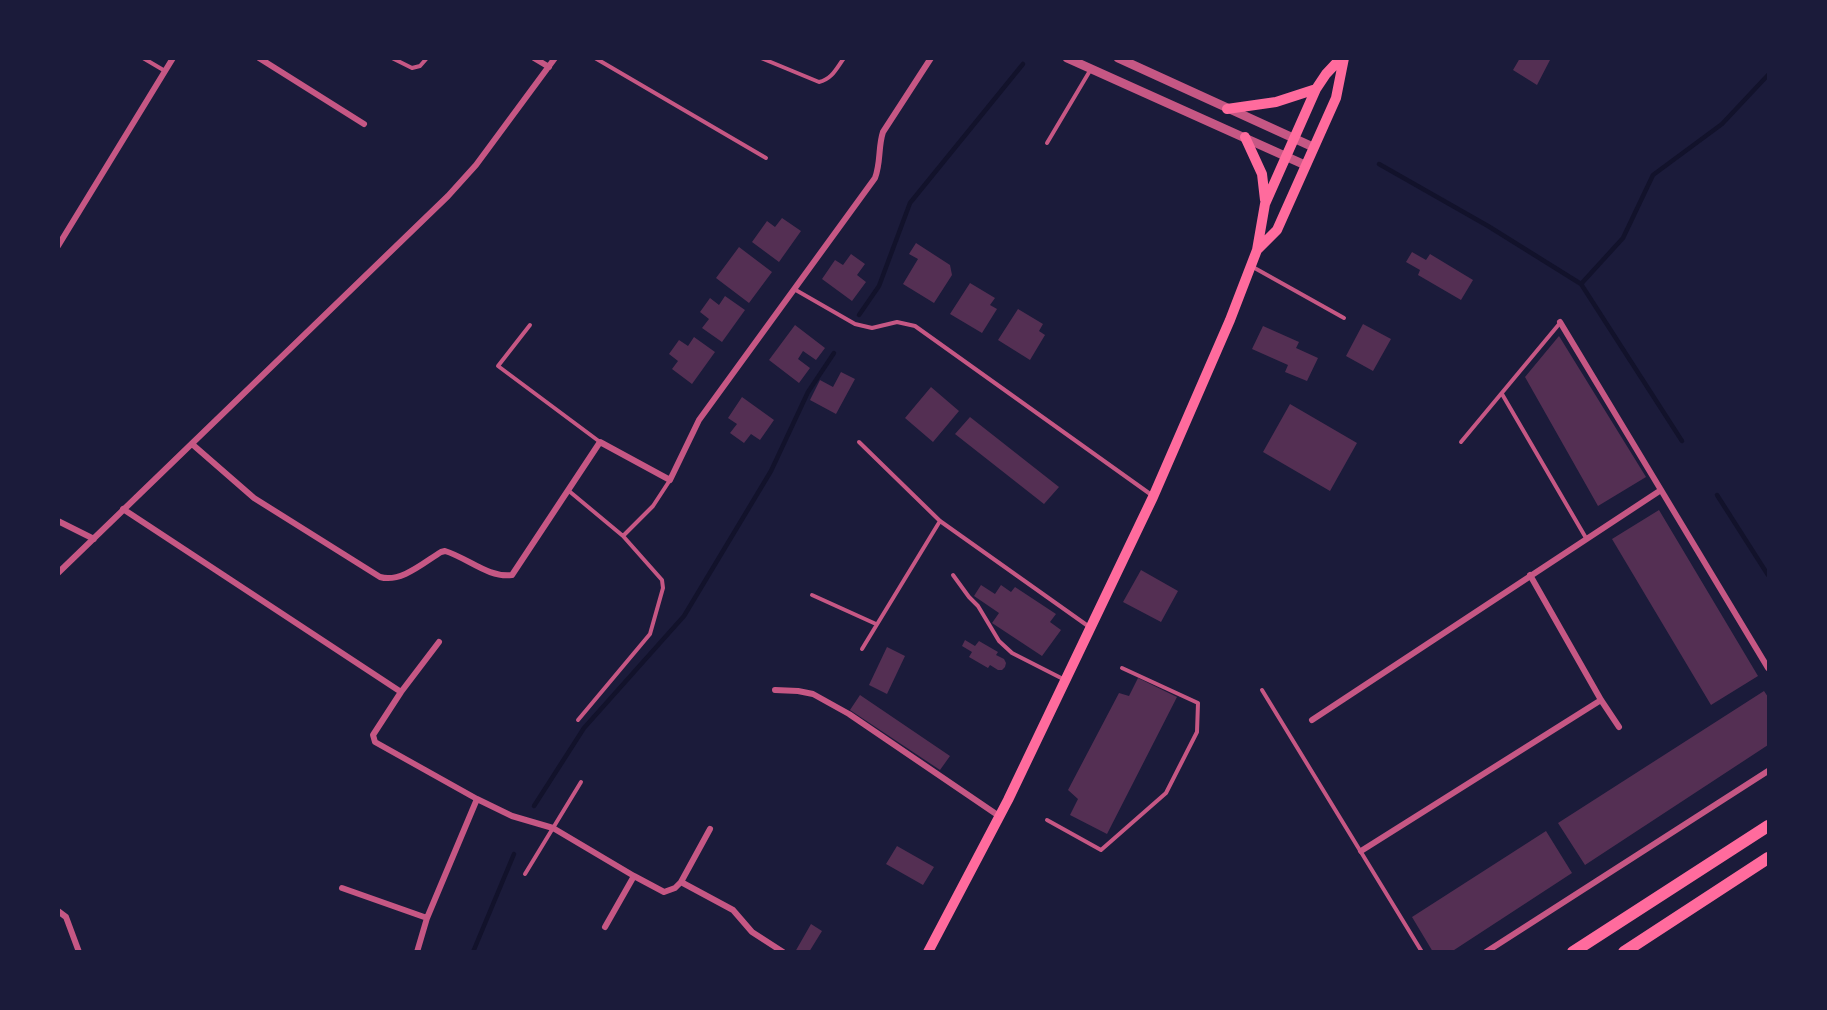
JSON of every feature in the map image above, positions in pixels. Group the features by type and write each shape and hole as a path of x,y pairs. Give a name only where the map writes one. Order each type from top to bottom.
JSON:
{"main road":[{"path":"928,951 999,816 1154,497 1251,266 1257,250 1265,204 1316,89 1326,74 1343,58"},
{"path":"1257,250 1277,230 1336,98 1343,58"},
{"path":"1227,109 1276,102 1316,89"},
{"path":"1245,137 1262,174 1265,204"},
{"path":"1572,951 1768,826"},
{"path":"1624,951 1768,858"}],"street":[{"path":"58,246 172,58"},
{"path":"259,58 364,124"},
{"path":"534,58 549,67"},
{"path":"58,573 448,196 476,165 555,58"},
{"path":"192,444 254,498 387,579 398,578 445,551 494,574 512,575 600,442 670,480 699,420 875,178 880,165 880,142 883,132 932,58"},
{"path":"1067,58 1305,165"},
{"path":"1118,58 1313,147"},
{"path":"1560,322 1768,668"},
{"path":"1312,720 1661,490"},
{"path":"123,509 401,692"},
{"path":"58,521 94,539"},
{"path":"1530,575 1601,700 1619,727"},
{"path":"439,642 401,692 373,735 375,742 512,816 553,828 664,892 670,891 681,882 710,829"},
{"path":"775,690 813,694 849,714 999,816"},
{"path":"1361,851 1601,700"},
{"path":"1486,951 1768,771"},
{"path":"417,951 427,918 477,799"},
{"path":"605,927 634,876"},
{"path":"681,882 733,910 752,932 783,951"},
{"path":"342,888 427,918"},
{"path":"58,911 66,917 79,951"}],"lane":[{"path":"143,58 165,71"},
{"path":"392,58 412,68 420,66 427,58"},
{"path":"595,58 766,158"},
{"path":"761,58 819,82 832,75 844,58"},
{"path":"1047,143 1091,69"},
{"path":"1251,266 1344,318"},
{"path":"794,289 855,324 872,328 897,322 915,326 1154,497"},
{"path":"1461,442 1560,322"},
{"path":"530,325 498,366 600,442"},
{"path":"1502,394 1586,538"},
{"path":"859,442 940,521 1091,628"},
{"path":"623,536 653,506 670,480"},
{"path":"568,491 623,536 662,580 663,588 650,634 578,720"},
{"path":"862,649 940,521"},
{"path":"953,575 978,606 999,641 1012,653 1066,680"},
{"path":"812,595 876,624"},
{"path":"1047,820 1101,850 1166,793 1197,732 1198,703 1122,668"},
{"path":"1262,690 1422,951"},
{"path":"525,874 581,782"}],"building":[{"path":"1520,58 1551,58 1537,85 1513,70"},
{"path":"782,218 801,231 779,262 752,242 767,221 775,227"},
{"path":"916,243 950,265 952,275 934,303 903,284 918,259 909,254"},
{"path":"739,247 772,272 749,303 716,278"},
{"path":"1412,252 1426,260 1430,254 1473,280 1461,300 1418,275 1420,270 1406,262"},
{"path":"851,254 865,264 857,275 866,282 852,301 822,279 835,260 843,265"},
{"path":"970,283 995,298 990,305 997,309 982,333 950,314"},
{"path":"725,296 745,310 722,342 702,328 709,319 700,312 710,298 719,305"},
{"path":"1018,309 1043,324 1039,331 1045,335 1030,360 998,340"},
{"path":"1363,324 1391,339 1373,371 1346,356"},
{"path":"795,325 825,348 816,360 803,351 798,359 810,368 799,383 769,360"},
{"path":"1263,326 1299,342 1296,348 1318,358 1307,381 1285,372 1288,365 1252,349"},
{"path":"1559,336 1646,477 1598,506 1525,377"},
{"path":"694,337 715,352 692,384 672,369 678,361 669,354 679,340 688,346"},
{"path":"841,372 855,379 836,414 810,400 820,380 833,387"},
{"path":"931,387 959,411 933,442 905,418"},
{"path":"742,397 774,420 760,440 751,434 744,443 730,433 737,424 728,418"},
{"path":"1290,404 1357,443 1330,491 1263,452"},
{"path":"970,417 1059,487 1044,504 955,434"},
{"path":"1659,510 1758,676 1711,705 1612,539"},
{"path":"1141,570 1178,591 1161,622 1123,602"},
{"path":"981,585 995,594 1001,585 1011,592 1015,587 1056,614 1050,622 1061,630 1042,656 992,623 999,613 974,596"},
{"path":"965,640 975,646 979,641 998,652 996,655 1004,659 1005,667 998,670 990,665 988,668 969,657 972,652 962,646"},
{"path":"887,647 905,656 887,694 869,685"},
{"path":"1138,678 1177,697 1107,834 1070,815 1078,799 1068,790 1119,693 1129,696"},
{"path":"1764,691 1768,697 1768,745 1585,865 1558,823"},
{"path":"860,695 950,756 940,770 850,710"},
{"path":"1546,831 1572,873 1451,952 1433,952 1412,917"},
{"path":"897,846 934,867 923,885 886,864"},
{"path":"811,924 822,931 809,952 795,952"}],"waterway":[{"path":"859,315 879,286 910,203 1023,64"},
{"path":"1581,284 1623,238 1653,175 1722,124 1768,75"},
{"path":"1379,164 1488,226 1581,284 1682,441"},
{"path":"534,806 584,728 684,616 771,471 808,392 834,353"},
{"path":"1717,495 1768,575"},
{"path":"473,952 514,854"}]}
